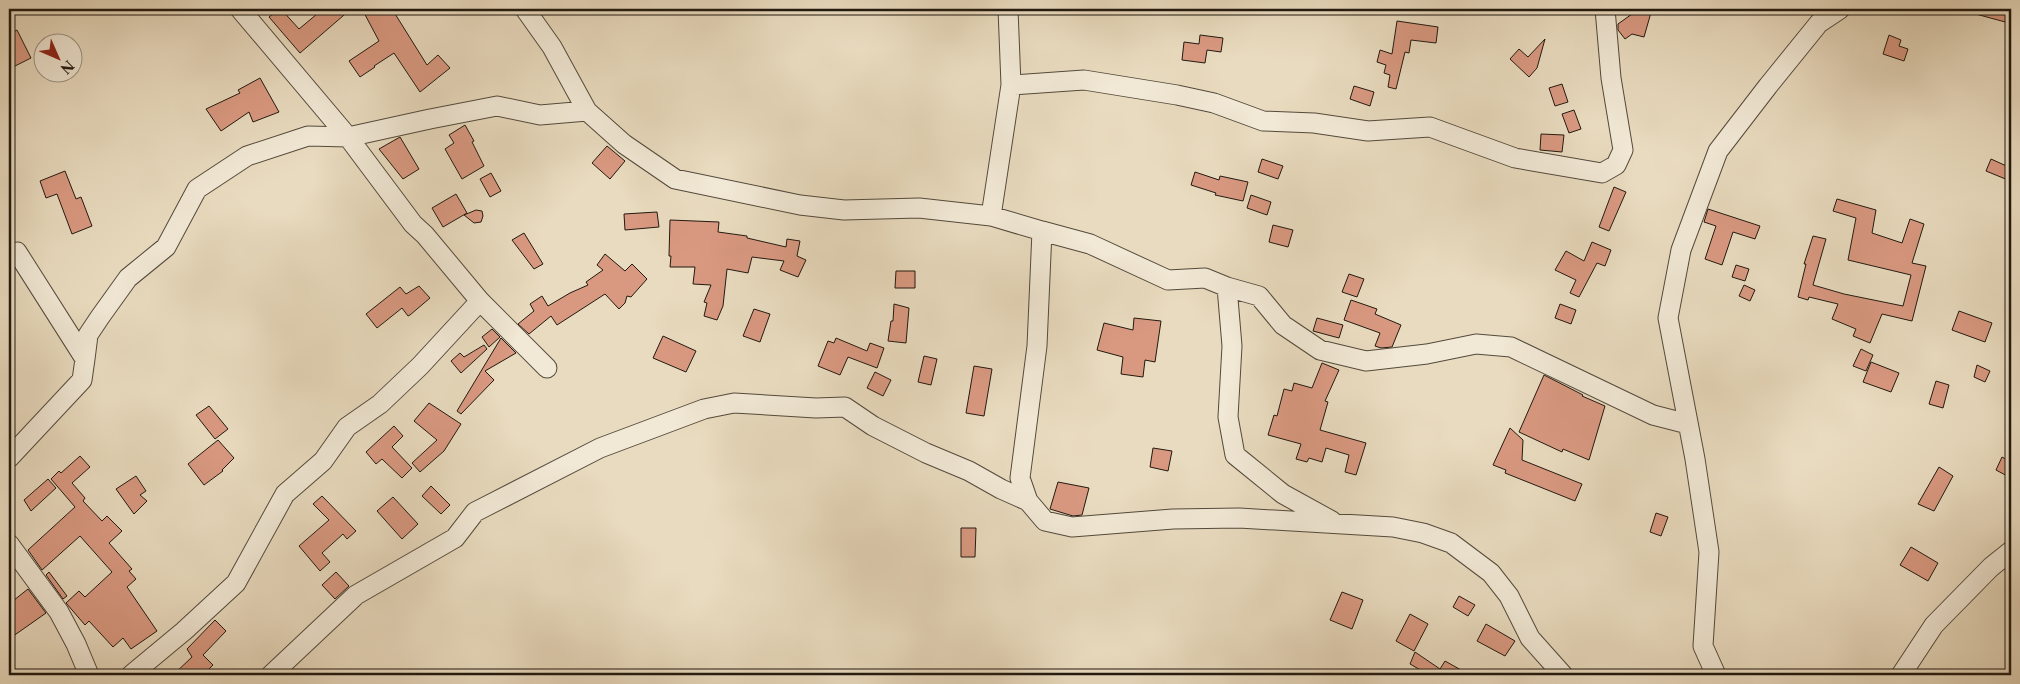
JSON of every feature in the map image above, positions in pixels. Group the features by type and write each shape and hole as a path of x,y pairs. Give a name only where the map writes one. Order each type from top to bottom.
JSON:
{"street":[{"path":"240,9 348,138 412,224 425,236 480,301 547,368"},
{"path":"525,9 552,47 587,110 624,144 675,180 800,205 844,210 919,208 991,216 1042,232 1090,244 1168,280 1205,278 1259,296 1283,325 1320,350 1366,361 1427,354 1476,344 1511,347 1653,415 1688,424"},
{"path":"991,216 1011,85 1008,9"},
{"path":"1011,85 1084,80 1205,101 1263,120 1314,123 1368,131 1430,127 1516,158 1602,173 1616,165 1623,150 1612,78 1605,9"},
{"path":"1716,675 1703,646 1709,552 1668,318 1681,250 1718,152 1768,86 1820,23 1840,9"},
{"path":"9,458 82,380 88,335 128,278 166,247 197,190 247,156 308,136 348,138 497,106 540,115 587,110"},
{"path":"1042,232 1037,346 1020,478 1028,501 1045,521 1072,527 1173,518 1239,518 1393,527 1423,533 1451,543 1491,573 1509,596 1530,638 1563,675"},
{"path":"9,254 17,252 85,359"},
{"path":"1228,287 1232,346 1228,416 1235,455 1283,494 1335,523"},
{"path":"131,675 184,631 236,582 284,494 323,461 347,428 380,404 420,366 480,301"},
{"path":"271,675 356,594 456,538 475,512 600,448 704,409 734,403 845,408 896,438 969,471 1001,489 1028,501"},
{"path":"9,544 59,612 76,644 89,675"},
{"path":"1901,675 1934,626 1990,567 2011,551"}],"building":[{"path":"279,9 299,29 323,9 351,9 300,53 269,17"},
{"path":"362,9 392,9 427,65 438,55 450,68 420,92 394,53 360,77 349,61 379,41"},
{"path":"1639,9 1652,9 1644,37 1632,34 1625,39 1618,30 1618,24"},
{"path":"1973,9 2011,9 2009,23 1972,13"},
{"path":"1397,21 1438,27 1436,43 1411,40 1409,53 1405,52 1396,89 1388,87 1390,75 1384,73 1386,65 1377,62 1380,50 1392,54"},
{"path":"17,30 31,58 9,69 9,34"},
{"path":"1200,35 1223,38 1221,52 1207,50 1205,63 1182,60 1184,42 1199,44"},
{"path":"1889,35 1901,40 1899,46 1908,49 1904,61 1883,54"},
{"path":"1545,39 1537,68 1529,77 1510,59 1519,49 1528,57"},
{"path":"260,78 279,112 253,122 249,112 221,131 206,109 240,93 238,90"},
{"path":"1562,84 1568,102 1555,106 1549,88"},
{"path":"1354,86 1374,92 1370,106 1350,99"},
{"path":"1574,110 1581,129 1569,133 1562,114"},
{"path":"465,125 484,166 462,179 445,149 454,143 449,135"},
{"path":"1541,134 1564,135 1562,152 1540,150"},
{"path":"400,137 419,169 403,179 379,149"},
{"path":"607,146 625,161 610,179 592,163"},
{"path":"1262,159 1283,166 1278,179 1258,172"},
{"path":"1991,159 2011,168 2008,180 1986,171"},
{"path":"65,171 76,199 81,197 92,226 72,234 57,194 46,198 40,181"},
{"path":"1195,172 1219,180 1220,176 1248,182 1243,201 1215,195 1216,193 1191,185"},
{"path":"491,173 501,191 490,197 480,179"},
{"path":"1614,187 1626,192 1609,231 1599,227"},
{"path":"456,194 467,213 443,227 432,208"},
{"path":"1251,195 1271,202 1267,215 1247,208"},
{"path":"1837,199 1876,210 1872,233 1902,243 1910,219 1924,224 1912,263 1926,266 1912,321 1882,314 1870,343 1853,336 1856,329 1832,319 1838,304 1809,297 1808,300 1798,297 1806,264 1804,264 1813,236 1826,239 1813,285 1844,294 1903,306 1911,275 1848,260 1856,218 1833,211"},
{"path":"1708,209 1760,226 1755,239 1733,232 1722,265 1705,259 1716,226 1704,222"},
{"path":"476,210 482,211 483,216 481,222 474,223 464,215"},
{"path":"657,212 659,227 625,230 624,214"},
{"path":"670,220 719,222 718,232 747,236 747,238 786,247 787,239 800,241 797,256 806,260 798,277 780,270 784,261 752,257 748,273 727,269 723,306 717,320 704,316 707,303 704,302 711,285 693,284 695,267 670,267"},
{"path":"1273,225 1293,230 1288,247 1269,242"},
{"path":"524,233 543,264 534,269 512,240"},
{"path":"1592,242 1611,250 1605,266 1597,263 1579,297 1570,293 1576,280 1555,270 1566,251 1584,261"},
{"path":"605,254 625,271 632,264 647,279 631,297 627,296 625,303 619,309 605,294 557,325 551,316 529,334 518,324 534,311 530,304 542,296 548,306 588,285 586,282 603,270 597,265"},
{"path":"1736,265 1749,269 1745,281 1732,277"},
{"path":"896,271 915,271 915,288 895,288"},
{"path":"1349,274 1364,279 1357,297 1342,292"},
{"path":"1744,285 1755,290 1750,301 1739,296"},
{"path":"419,286 430,298 410,315 408,316 402,308 377,328 366,314 400,287 406,294"},
{"path":"1351,300 1377,309 1375,314 1401,325 1392,347 1381,348 1375,346 1380,333 1344,320"},
{"path":"894,304 909,308 906,343 888,341 891,321 893,321"},
{"path":"1560,304 1576,310 1571,324 1555,318"},
{"path":"754,309 770,314 760,342 743,336"},
{"path":"1959,311 1992,323 1985,342 1952,330"},
{"path":"1134,318 1161,321 1155,362 1145,360 1143,377 1121,374 1123,357 1097,350 1104,323 1133,330"},
{"path":"1317,318 1343,325 1339,338 1313,331"},
{"path":"492,329 500,337 489,347 482,337"},
{"path":"663,336 696,351 686,372 653,358"},
{"path":"501,338 516,353 485,371 494,380 461,414 457,411"},
{"path":"836,338 867,351 870,343 884,348 877,368 848,357 840,375 818,366 828,341 834,343"},
{"path":"484,345 487,349 461,373 451,361 460,353 464,357"},
{"path":"1861,349 1873,355 1866,371 1853,366"},
{"path":"924,356 937,359 931,385 918,382"},
{"path":"1871,362 1899,373 1891,392 1863,382"},
{"path":"1322,363 1339,370 1325,401 1328,402 1320,430 1366,443 1356,475 1345,472 1349,455 1326,448 1322,462 1309,458 1307,462 1296,459 1301,444 1268,435 1274,415 1277,416 1284,389 1292,391 1294,383 1312,388"},
{"path":"1977,365 1990,371 1985,382 1974,377"},
{"path":"974,366 992,369 984,416 966,413"},
{"path":"875,372 891,380 883,396 867,388"},
{"path":"1544,375 1582,396 1605,406 1589,460 1563,449 1562,452 1519,432"},
{"path":"1936,381 1949,385 1943,408 1929,404"},
{"path":"429,403 461,424 444,451 420,472 412,463 437,440 414,421"},
{"path":"209,406 228,429 215,439 196,415"},
{"path":"394,426 403,436 392,447 412,468 402,478 382,459 376,464 366,452"},
{"path":"1510,428 1523,440 1522,460 1582,484 1575,501 1505,473 1506,470 1493,465"},
{"path":"218,440 234,458 223,471 204,485 188,464"},
{"path":"1153,448 1172,451 1168,471 1150,467"},
{"path":"80,456 90,467 72,483 85,498 83,501 102,521 107,516 122,531 109,543 132,569 129,571 136,579 127,587 157,631 131,649 123,638 113,647 89,621 85,625 66,603 79,591 85,597 112,572 80,536 42,570 28,550 75,507 51,479 59,471 61,473"},
{"path":"2002,457 2011,462 2011,478 1996,470"},
{"path":"1939,467 1953,476 1934,511 1918,504"},
{"path":"136,476 146,491 140,495 147,501 134,514 116,489"},
{"path":"48,479 56,488 31,511 24,500"},
{"path":"1058,482 1089,488 1082,515 1073,516 1050,509"},
{"path":"431,486 450,505 441,514 422,496"},
{"path":"322,496 356,531 347,539 343,534 322,553 330,562 320,571 299,546 329,520 313,504"},
{"path":"393,497 418,524 402,539 377,511"},
{"path":"1656,513 1668,517 1661,536 1650,532"},
{"path":"961,528 976,528 975,557 961,557"},
{"path":"1911,547 1938,563 1928,581 1900,565"},
{"path":"49,572 67,596 63,599 46,575"},
{"path":"336,572 349,586 335,599 322,585"},
{"path":"28,589 46,613 9,639 9,604"},
{"path":"1342,592 1363,600 1352,629 1330,620"},
{"path":"1459,596 1475,605 1468,616 1453,607"},
{"path":"1410,614 1428,624 1414,651 1396,641"},
{"path":"215,620 226,631 203,655 213,665 203,675 173,675 192,657 187,649"},
{"path":"1486,624 1515,641 1505,656 1477,641"},
{"path":"1415,652 1440,669 1445,661 1470,675 1429,675 1410,664"}]}
